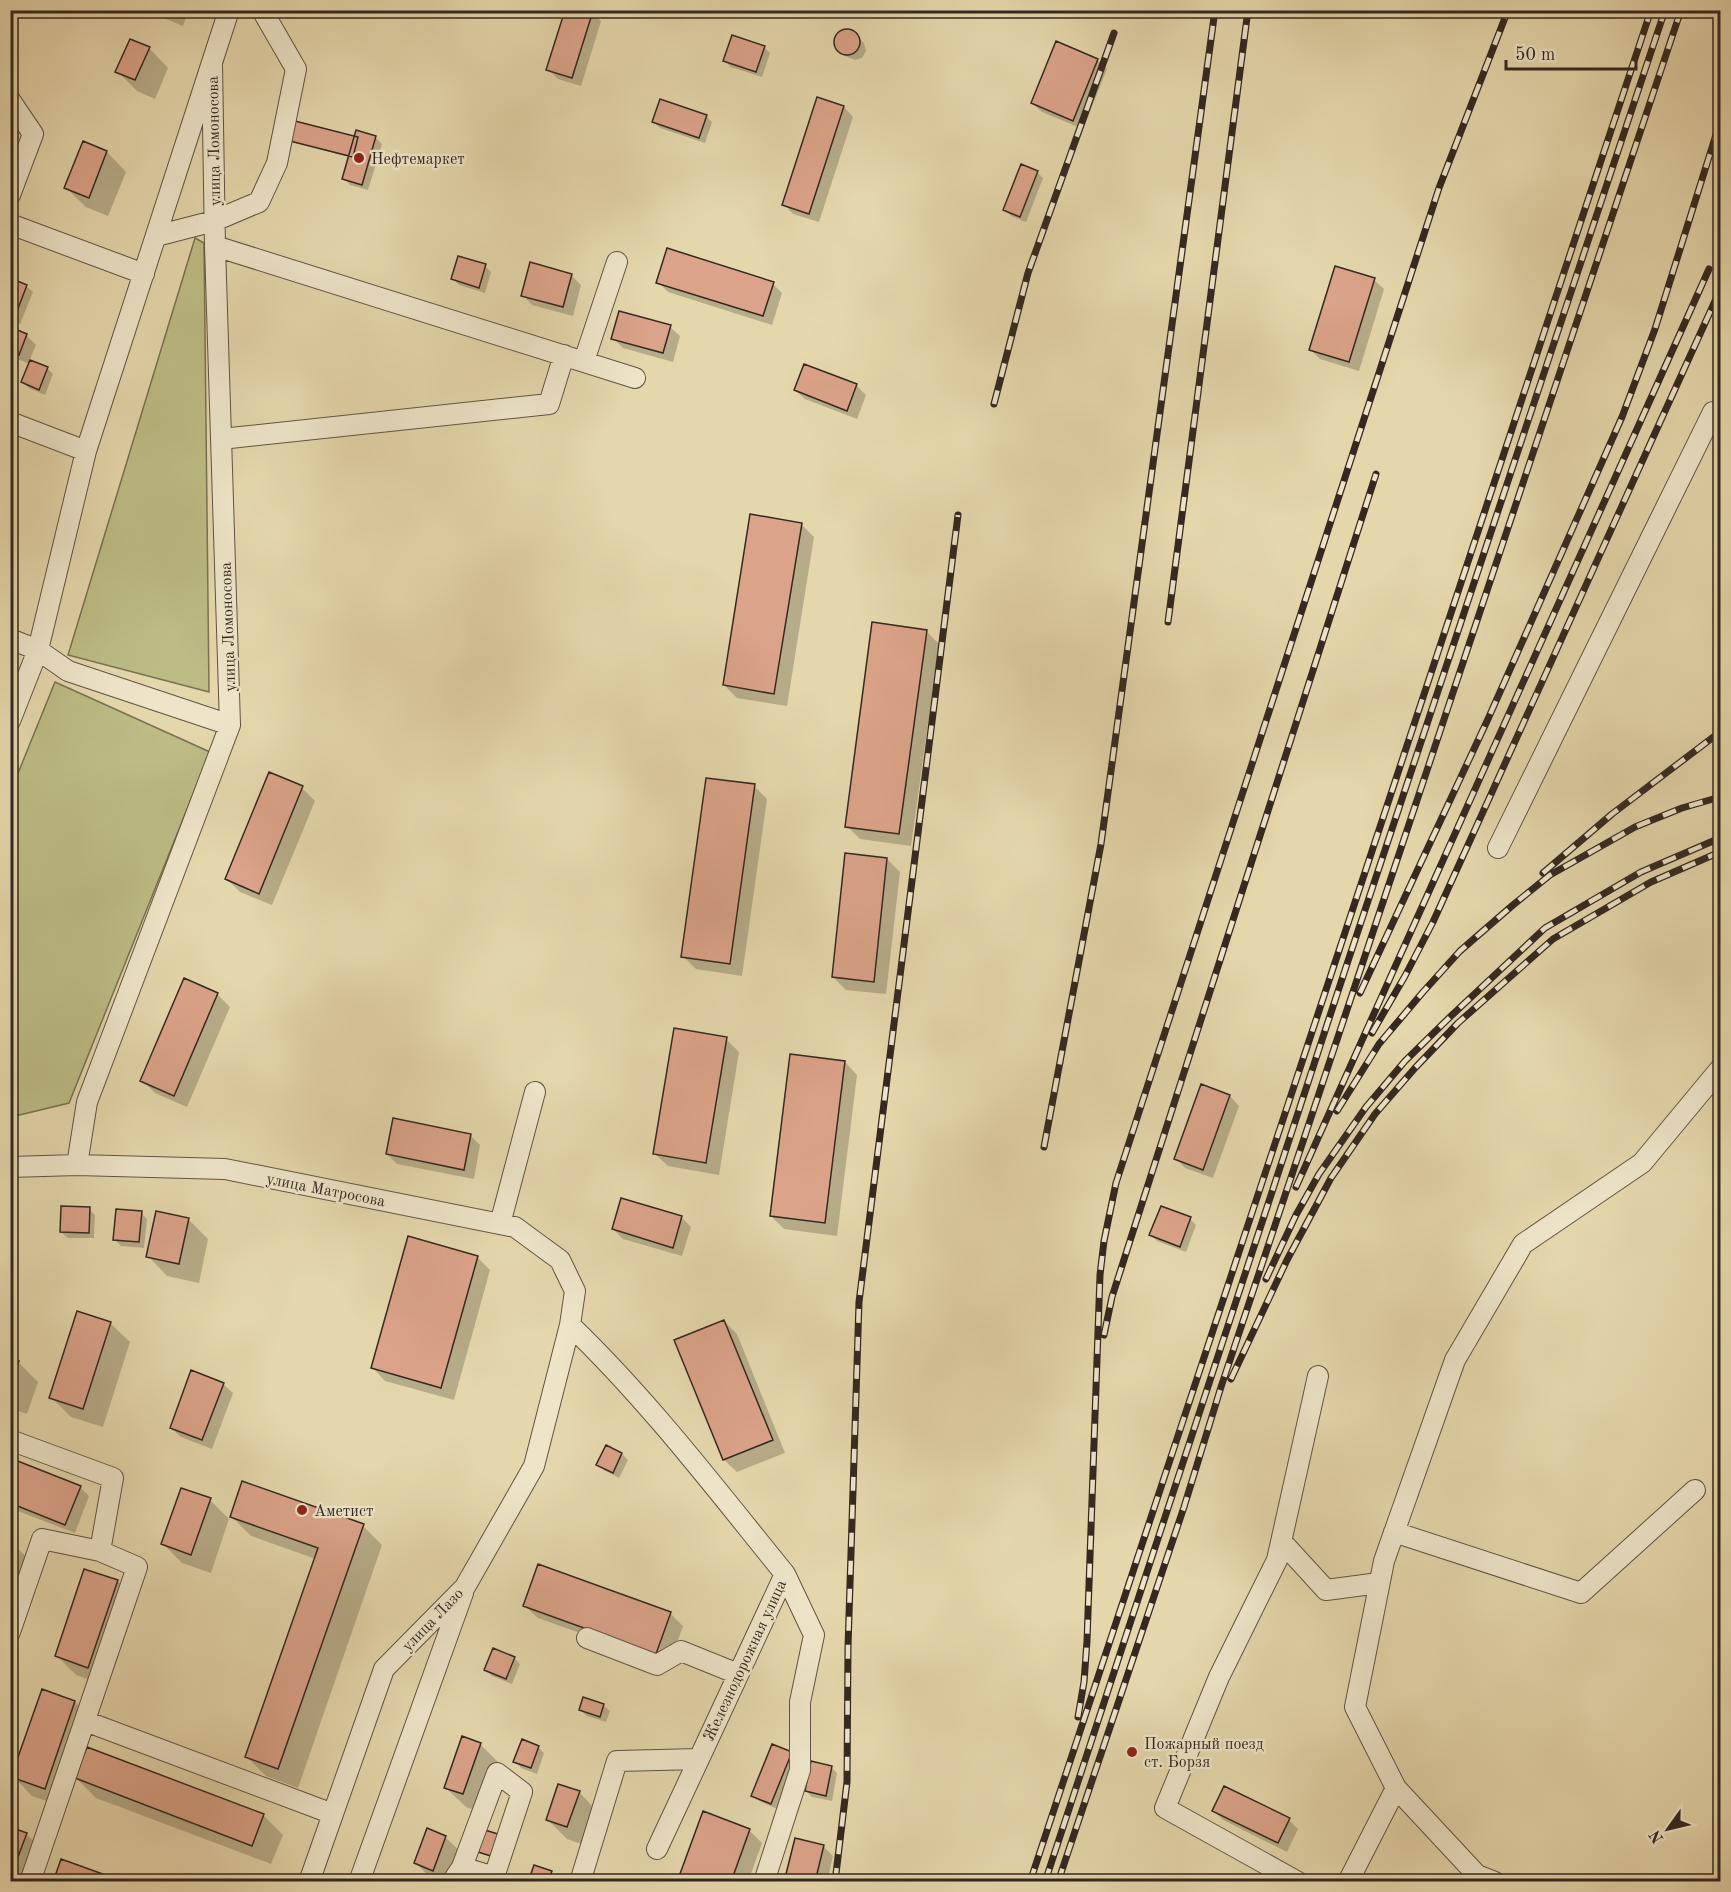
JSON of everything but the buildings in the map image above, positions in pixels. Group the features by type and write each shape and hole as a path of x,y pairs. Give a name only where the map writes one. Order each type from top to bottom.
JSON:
{"street":[{"name":"улица Ломоносова","path":"10,721 38,650 86,451 229,10"},
{"path":"156,236 214,221 260,202 277,163 296,69 262,10"},
{"name":"улица Ломоносова","path":"77,1165 87,1102 230,725 214,221 212,63"},
{"path":"10,100 33,134 10,195"},
{"path":"10,224 144,274"},
{"path":"215,246 635,378"},
{"path":"584,361 617,262"},
{"path":"221,439 549,404 564,355"},
{"path":"1498,848 1713,412 1720,412"},
{"path":"10,422 86,451"},
{"path":"10,639 38,650 68,671 230,725"},
{"path":"1495,1881 1477,1875 1396,1788 1355,1707 1384,1561 1455,1360 1522,1244 1642,1163 1720,1069"},
{"path":"500,1224 535,1092"},
{"name":"улица Матросова","path":"10,1167 77,1165 225,1169 514,1227 560,1260 575,1291 570,1325"},
{"name":"Железнодорожная улица","path":"570,1325 596,1350 661,1422 785,1574 699,1759 617,1761 580,1881"},
{"name":"улица Лазо","path":"309,1881 384,1669 465,1587 534,1466 570,1325"},
{"path":"1298,1881 1165,1808 1219,1677 1277,1560 1317,1376"},
{"path":"10,1440 113,1478 100,1551"},
{"path":"1394,1532 1581,1593 1695,1490"},
{"path":"10,1632 42,1539 100,1551 137,1567 30,1881"},
{"path":"1282,1542 1326,1590 1380,1583"},
{"path":"764,1881 800,1770 800,1702 814,1635 785,1574"},
{"path":"359,1881 465,1587"},
{"path":"587,1638 657,1665 681,1651 738,1674"},
{"path":"85,1721 333,1814"},
{"path":"657,1849 699,1759"},
{"path":"497,1773 522,1792 494,1877 457,1874 478,1825 497,1773"},
{"path":"1348,1881 1396,1788"}],"green space":[{"path":"195,238 204,243 209,692 68,655"},
{"path":"55,682 210,752 69,1103 11,1117 10,793"}],"railway":[{"path":"1044,1147 1101,844 1215,10"},
{"path":"1168,622 1248,10"},
{"path":"1078,1717 1084,1682 1087,1641 1100,1275 1104,1241 1116,1183 1439,188 1508,10"},
{"path":"1030,1882 1651,10"},
{"path":"1045,1882 1346,967 1665,10"},
{"path":"1058,1882 1681,10"},
{"path":"994,404 1028,273 1114,33"},
{"path":"1360,993 1488,719 1622,417 1655,329 1720,122"},
{"path":"1296,1187 1709,269"},
{"path":"1372,1033 1433,922 1720,290"},
{"path":"1104,1335 1112,1297 1376,474"},
{"path":"835,1882 847,1782 848,1647 859,1302 958,515"},
{"path":"1543,873 1612,814 1720,732"},
{"path":"1337,1111 1379,1044 1423,992 1460,951 1513,905 1550,875 1635,827 1682,808 1720,797"},
{"path":"1266,1279 1296,1215 1319,1174 1366,1107 1405,1061 1451,1016 1545,928 1641,872 1720,838"},
{"path":"1231,1379 1287,1260 1331,1178 1375,1114 1415,1068 1458,1023 1553,939 1651,882 1720,852"}],"place":[{"name":"Нефтемаркет","path":"359,158"},
{"name":"Аметист","path":"302,1510"},
{"name":"Пожарный поезд ст. Борзя","path":"1132,1752"}]}
